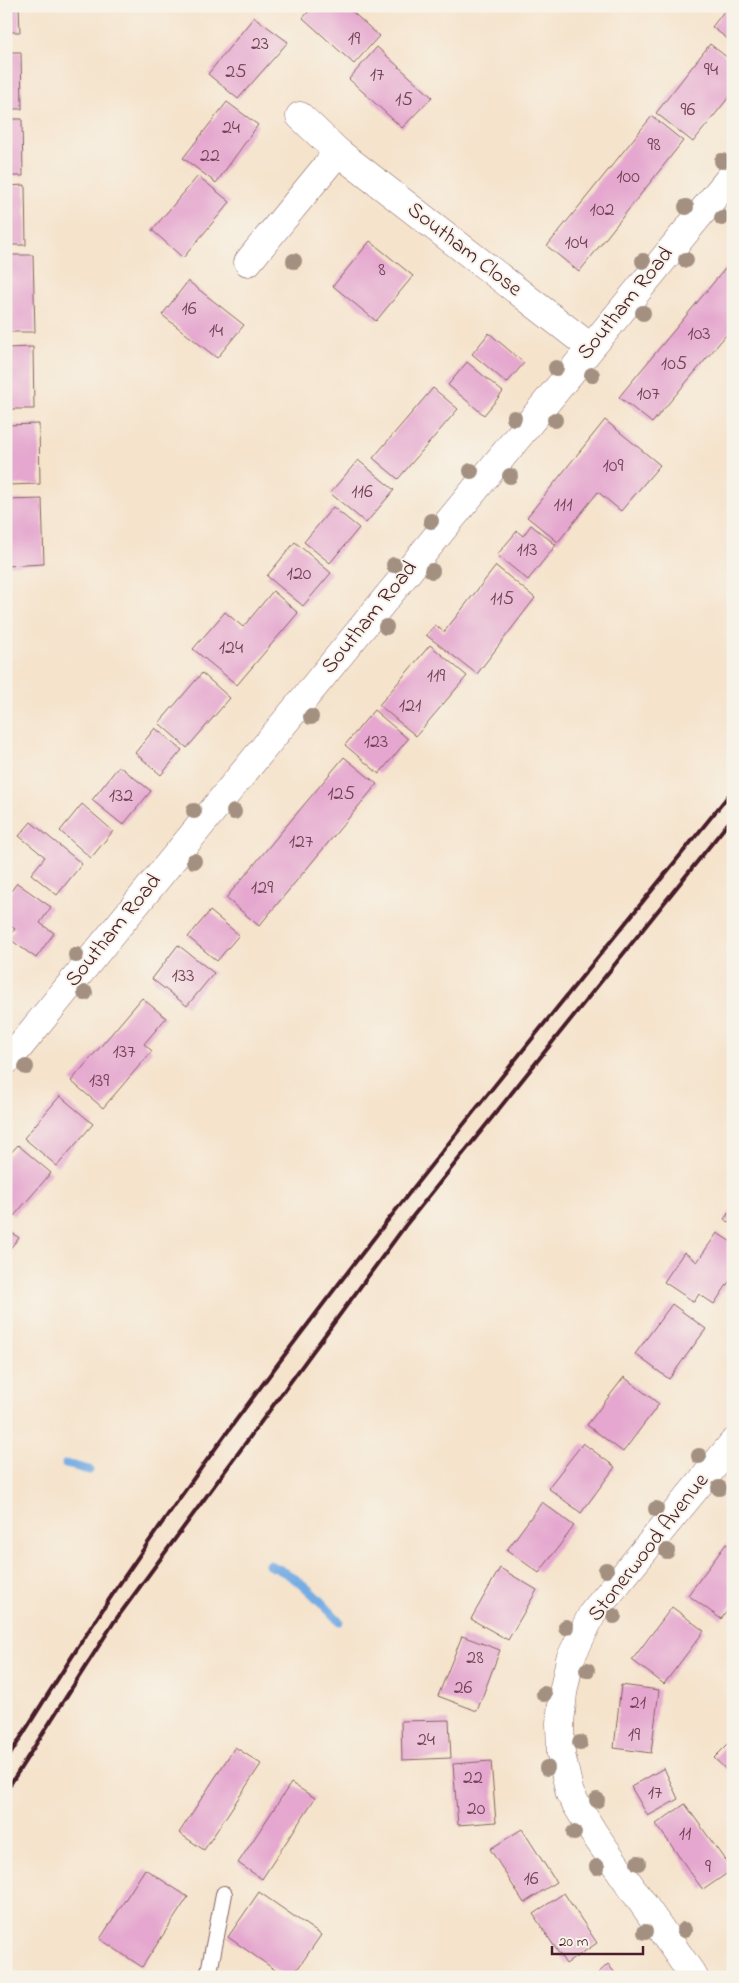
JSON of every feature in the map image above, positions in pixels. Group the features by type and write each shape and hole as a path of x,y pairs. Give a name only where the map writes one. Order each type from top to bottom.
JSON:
{"street":[{"name":"Southam Close","path":"300,116 338,152 590,348"},
{"path":"248,262 338,152"},
{"name":"Southam Road","path":"6,1061 35,1028 733,174"},
{"name":"Stonerwood Avenue","path":"694,1977 593,1832 570,1794 561,1754 560,1722 570,1659 592,1614 733,1443"}],"lane":[{"path":"208,1977 224,1894"}],"building":[{"path":"6,6 19,6 20,32 6,32"},
{"path":"313,6 346,6 379,36 354,64 303,18"},
{"path":"728,6 733,6 733,43 712,27"},
{"path":"254,17 288,42 238,99 208,74"},
{"path":"710,44 733,62 733,92 693,142 656,113"},
{"path":"377,47 432,97 402,128 349,79"},
{"path":"6,52 21,52 22,109 6,109"},
{"path":"227,102 258,125 216,183 183,158"},
{"path":"652,116 683,141 579,272 547,246"},
{"path":"6,119 22,119 23,176 6,176"},
{"path":"198,176 230,202 183,258 152,230"},
{"path":"25,185 26,245 6,245 6,186"},
{"path":"370,241 413,276 376,321 333,286"},
{"path":"6,255 33,255 35,332 6,332"},
{"path":"733,259 733,327 652,423 619,397"},
{"path":"188,281 244,325 217,358 162,315"},
{"path":"489,333 524,363 507,383 472,354"},
{"path":"33,347 34,409 6,409 6,348"},
{"path":"467,362 503,392 484,415 448,385"},
{"path":"433,388 458,409 398,479 373,458"},
{"path":"605,420 660,465 621,511 598,492 558,542 527,517"},
{"path":"39,424 40,484 6,485 6,425"},
{"path":"358,460 394,490 366,523 330,493"},
{"path":"42,499 44,564 6,566 6,500"},
{"path":"333,507 359,528 330,563 304,542"},
{"path":"531,525 556,545 528,580 497,555 517,531 523,536"},
{"path":"295,542 331,573 303,606 267,576"},
{"path":"496,566 535,598 477,674 426,635 435,625 444,632"},
{"path":"273,591 298,613 237,685 193,649 225,612 243,627"},
{"path":"430,645 467,676 416,736 379,705"},
{"path":"202,673 230,698 187,748 159,723"},
{"path":"374,710 408,739 379,774 345,745"},
{"path":"155,728 182,750 161,775 135,753"},
{"path":"344,757 377,784 259,926 226,898"},
{"path":"119,766 151,791 123,825 92,800"},
{"path":"82,804 113,831 91,858 60,831"},
{"path":"31,822 82,864 57,895 31,874 45,857 19,836"},
{"path":"17,883 51,907 40,923 54,933 36,958 8,938 15,929 6,923 6,898"},
{"path":"210,911 239,935 217,961 188,937"},
{"path":"178,945 214,973 187,1006 152,979"},
{"path":"142,998 166,1018 144,1044 152,1051 103,1108 71,1081"},
{"path":"60,1096 93,1124 57,1166 24,1138"},
{"path":"18,1145 51,1173 14,1216 6,1210 6,1158"},
{"path":"733,1208 733,1225 724,1219"},
{"path":"6,1228 19,1238 6,1253"},
{"path":"717,1233 733,1243 733,1276 714,1304 699,1294 694,1302 664,1282 684,1252 697,1262"},
{"path":"672,1304 706,1329 669,1379 635,1354"},
{"path":"624,1377 659,1404 623,1452 587,1425"},
{"path":"583,1443 615,1467 581,1513 548,1488"},
{"path":"542,1502 574,1526 539,1573 507,1550"},
{"path":"726,1544 733,1548 733,1603 721,1619 688,1595"},
{"path":"500,1568 537,1590 508,1640 471,1619"},
{"path":"672,1607 704,1631 664,1684 632,1660"},
{"path":"462,1636 500,1650 477,1711 438,1696"},
{"path":"621,1685 659,1690 651,1753 614,1748"},
{"path":"449,1720 451,1758 402,1760 401,1721"},
{"path":"733,1739 733,1776 714,1758"},
{"path":"235,1747 261,1764 204,1850 179,1833"},
{"path":"491,1761 496,1822 458,1825 453,1764"},
{"path":"664,1768 678,1799 648,1816 631,1787"},
{"path":"291,1783 315,1798 262,1879 238,1863"},
{"path":"685,1804 732,1870 703,1890 656,1824"},
{"path":"522,1829 556,1882 524,1903 490,1849"},
{"path":"145,1869 188,1897 142,1967 100,1939"},
{"path":"259,1892 321,1935 292,1977 285,1977 228,1937"},
{"path":"564,1893 597,1943 566,1964 533,1914"},
{"path":"608,1964 618,1977 594,1977"}],"waterway":[{"path":"66,1464 89,1470"},
{"path":"269,1565 299,1581 339,1621"}],"railway":[{"path":"6,1761 125,1576 270,1374 422,1177 733,790"},
{"path":"6,1791 114,1622 405,1226 733,817"}]}
